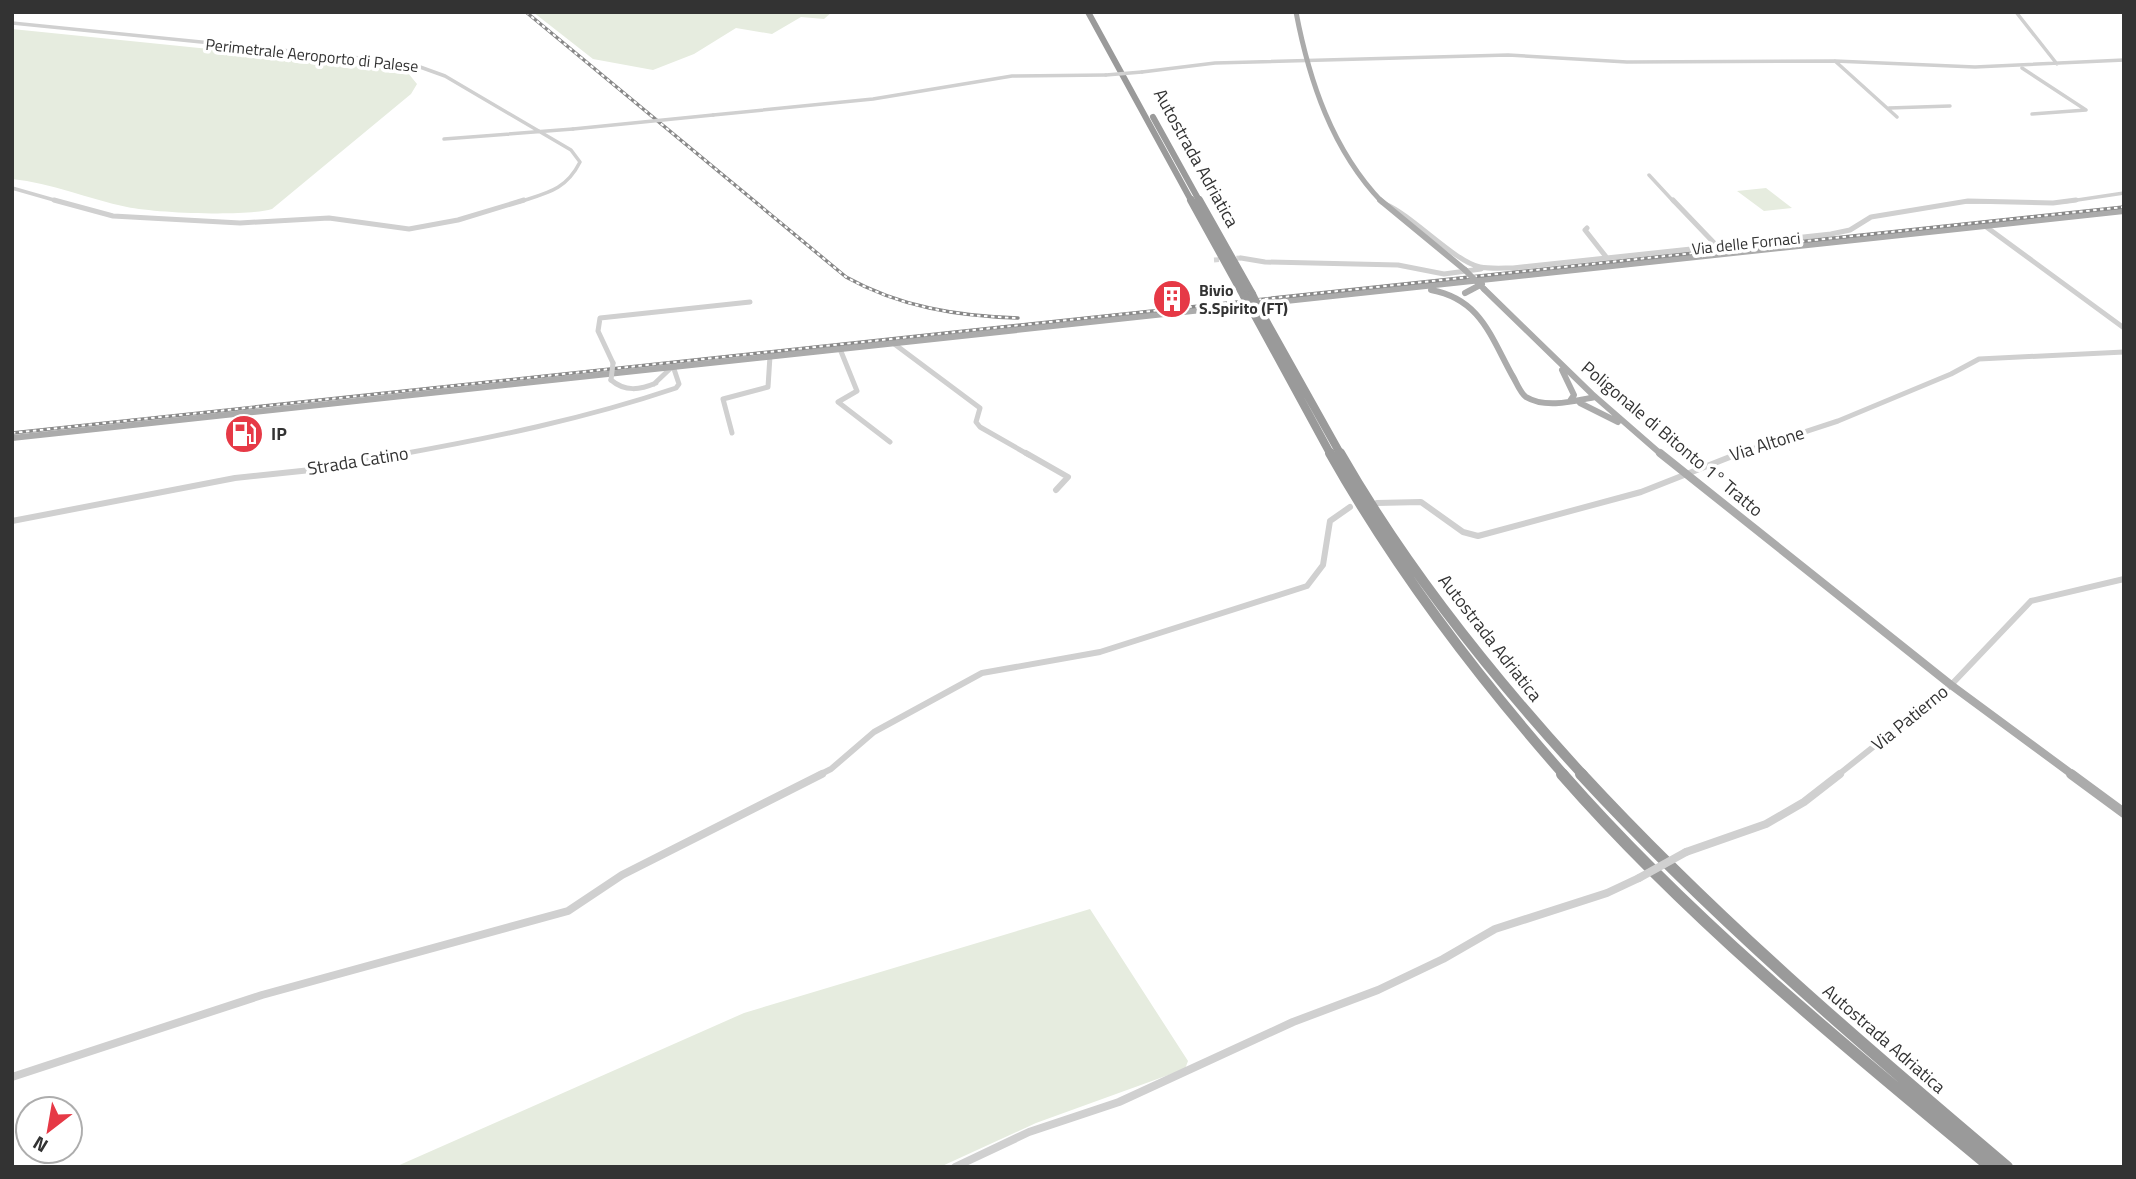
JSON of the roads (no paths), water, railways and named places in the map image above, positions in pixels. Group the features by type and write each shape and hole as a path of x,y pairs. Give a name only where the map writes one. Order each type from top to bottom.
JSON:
{"highway":[{"name":"Autostrada Adriatica","path":"1088,12 1248,295"},
{"name":"Autostrada Adriatica","path":"1095,12 1355,499 1444,631 1513,716 1576,787 1702,914 1846,1047 1991,1167"},
{"name":"Autostrada Adriatica","path":"1257,312 1378,516 1446,614 1513,698 1587,782 1707,903 1855,1039 2007,1167"}],"main road":[{"name":"Poligonale di Bitonto 1° Tratto","path":"1296,12 1306,61 1337,134 1383,203 1465,270 1595,397 1685,474 1951,685 2124,813"},
{"path":"12,438 642,370 675,372 770,356 2124,211"},
{"path":"1410,289 1462,295 1491,280"},
{"path":"1454,284 1486,328 1524,396 1549,402 1595,397"},
{"path":"1552,356 1571,384 1574,395 1570,401"},
{"path":"1570,401 1601,412 1639,435"}],"street":[{"path":"2016,12 2057,64"},
{"name":"Perimetrale Aeroporto di Palese","path":"12,23 409,63 444,76 540,131 577,156 579,169 572,178 553,191 531,198 435,226 384,228 328,218 240,223 124,217 12,188"},
{"path":"444,139 844,102 992,78 1106,75 1215,63 1526,54 1627,62 1835,61 2021,66 2124,60"},
{"path":"1835,61 1897,117"},
{"path":"2021,66 2086,110 2032,114"},
{"path":"1888,108 1950,106"},
{"path":"1648,175 1717,246"},
{"name":"Via delle Fornaci","path":"1241,258 1265,262 1398,265 1444,274 1841,233 1871,217 1971,201 2053,203 2124,193"},
{"path":"1383,203 1398,209 1415,225 1476,265 1486,268"},
{"path":"1985,226 2124,328"},
{"path":"1587,228 1585,230 1607,258"},
{"path":"675,372 632,389 615,384 611,380 613,363 598,331 600,318 750,302"},
{"path":"893,343 980,408 976,422 980,427 1068,477 1056,491"},
{"path":"840,349 857,391 838,402 890,442"},
{"name":"Via Altone","path":"1377,503 1401,499 1420,502 1433,509 1461,533 1478,536 1641,492 1838,421 1951,374 1979,359 2124,352"},
{"path":"732,433 723,399 768,387 770,356"},
{"path":"642,370 658,380"},
{"path":"658,380 675,372"},
{"name":"Strada Catino","path":"12,522 236,478 311,470 480,440 607,411 676,388 675,372"},
{"path":"12,1077 262,995 568,911 622,875 831,769 874,733 982,673 1100,652 1307,586 1322,567 1330,543 1330,521 1350,507"},
{"name":"Via Patierno","path":"955,1167 1030,1132 1119,1102 1293,1022 1378,990 1443,959 1495,929 1607,893 1686,852 1766,824 1804,802 1951,685 2031,601 2124,579"}],"tunnel":[{"path":"1214,260 1241,258"}],"railway":[{"path":"526,12 846,277 908,303 951,312 1018,318"},
{"path":"12,433 2124,207"}],"place":[{"name":"Bivio S.Spirito (FT)","path":"1172,299"},
{"name":"IP","path":"244,434"}]}
